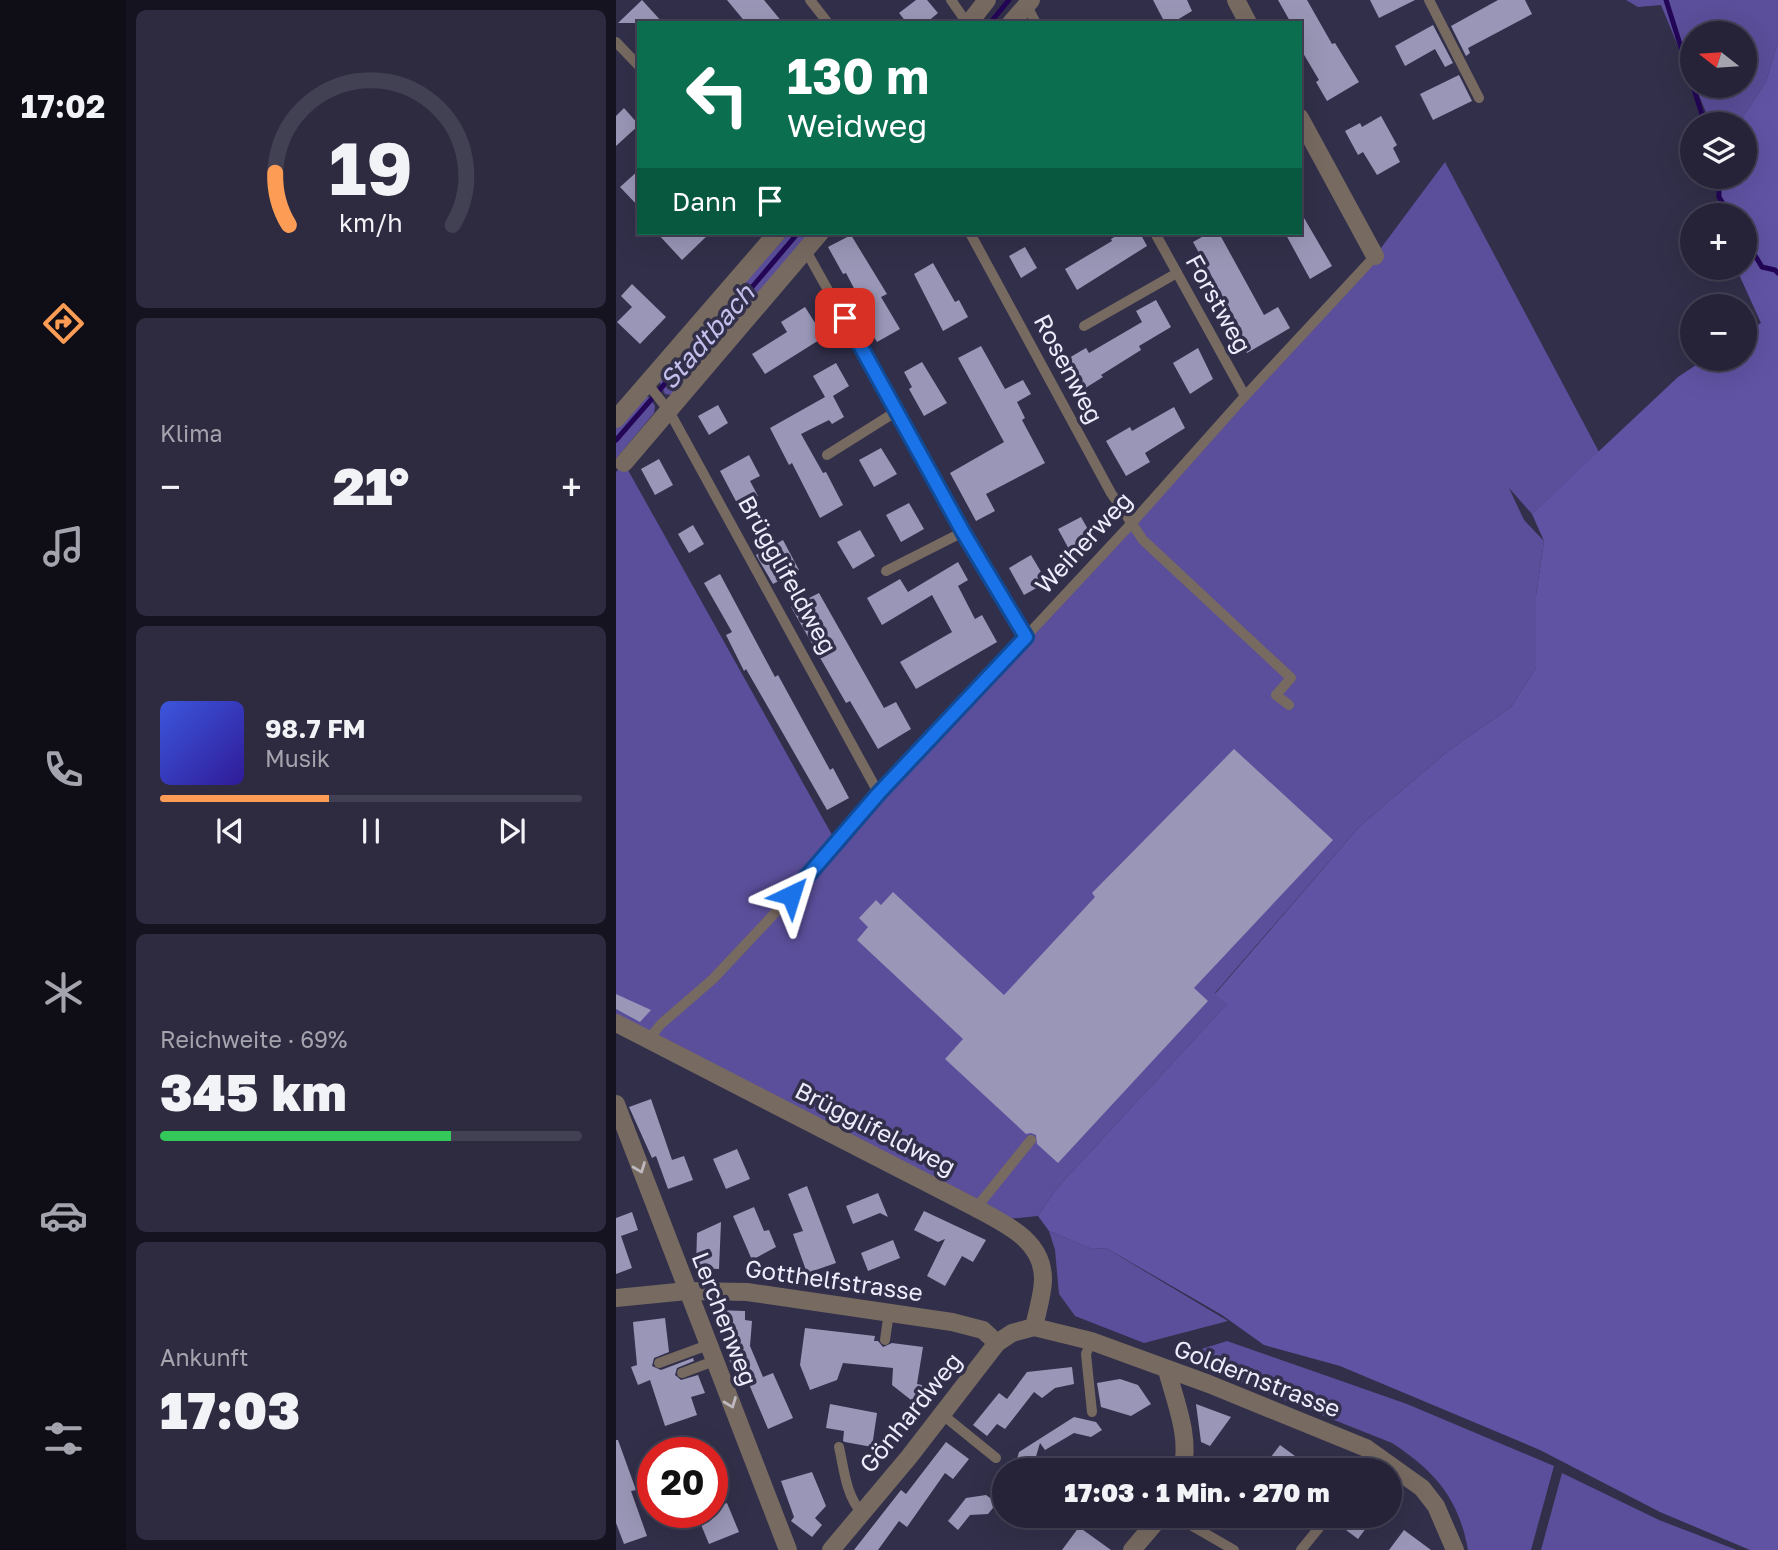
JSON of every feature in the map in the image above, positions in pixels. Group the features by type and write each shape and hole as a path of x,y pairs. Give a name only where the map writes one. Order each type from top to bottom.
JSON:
{"street":[{"path":"970,21 987,0"},
{"path":"1236,0 1247,21"},
{"path":"1013,21 1029,3"},
{"path":"1302,122 1376,256"},
{"path":"616,419 775,235"},
{"path":"624,463 667,407 818,235"},
{"name":"Brügglifeldweg","path":"616,1023 976,1208 1021,1235 1034,1247 1040,1260 1043,1279 1034,1327"},
{"name":"Lerchenweg","path":"616,1104 788,1550"},
{"name":"Gotthelfstrasse","path":"616,1297 687,1291 747,1292 977,1327 997,1343"},
{"path":"997,1343 1012,1333 1034,1327"},
{"name":"Goldernstrasse","path":"1034,1327 1091,1341 1366,1448 1422,1488 1436,1506 1455,1550"},
{"name":"Gönhardweg","path":"831,1550 943,1415 997,1343"},
{"path":"1167,1370 1184,1438 1183,1458"},
{"path":"1132,1550 1151,1528"}],"lane":[{"path":"810,0 826,21"},
{"path":"951,0 967,21"},
{"path":"1429,0 1479,98"},
{"path":"1029,3 1035,21"},
{"path":"616,42 637,64"},
{"name":"Rosenweg","path":"971,235 1111,493 1131,524 1143,540 1291,678 1276,695 1289,705"},
{"name":"Forstweg","path":"1156,235 1244,396"},
{"path":"805,249 963,532 1026,637"},
{"name":"Weiherweg","path":"649,1039 661,1024 713,979 760,929 879,793 1131,524 1244,396 1376,256"},
{"path":"1084,326 1177,273"},
{"name":"Brügglifeldweg","path":"649,384 667,407 879,793"},
{"path":"827,455 897,411"},
{"path":"886,571 963,532"},
{"path":"976,1208 1031,1140"},
{"path":"885,1340 889,1312"},
{"path":"1091,1341 1087,1354 1092,1412"},
{"path":"659,1363 711,1353"},
{"path":"682,1373 711,1353"},
{"path":"943,1415 996,1458"},
{"name":"Gönhardweg","path":"839,1447 855,1505 862,1513"},
{"path":"1196,1528 1234,1550"},
{"path":"1301,1550 1319,1528"}],"shaded area":[{"path":"1626,0 1778,0 1778,41 1766,82 1757,96 1757,21 1680,21 1680,51 1661,5 1638,7"},
{"path":"1778,41 1778,1550 1750,1550 1660,1512 1540,1450 1340,1366 1264,1345 1222,1315 1106,1248 1092,1249 1049,1231 1038,1216 1057,1188 1227,1004 1215,994 1360,826 1448,751 1511,707 1536,668 1536,596 1544,541 1532,514 1687,371 1757,371 1757,326 1761,323 1757,314 1757,294 1748,294 1741,280 1757,280 1757,203 1719,203 1720,189 1757,189 1757,112 1746,112 1766,82"},
{"path":"1700,98 1755,98 1746,112 1706,112"},
{"path":"1445,162 1599,452 1532,514 1509,488 1524,520 1544,541 1536,596 1536,668 1511,707 1448,751 1360,826 1215,993 1228,1003 1057,1188 1038,1216 997,1220 616,1023 616,472 624,463 836,842 1375,256"},
{"path":"787,235 811,235 672,395 665,394 658,379"},
{"path":"642,397 649,397 655,406 654,413 616,459 616,426"},
{"path":"1049,1231 1092,1249 1106,1248 1228,1321 1144,1343 1075,1316 1059,1294 1055,1250"},
{"path":"1227,1341 1407,1404 1554,1466 1531,1550 1468,1550 1458,1516 1443,1488 1421,1464 1392,1443 1176,1357"},
{"path":"1562,1473 1659,1520 1737,1550 1541,1550"}],"building":[{"path":"642,0 661,21 637,21 618,23"},
{"path":"727,0 764,0 781,21 744,21"},
{"path":"916,0 927,0 938,13 928,21 905,21 899,13"},
{"path":"1153,0 1187,0 1192,11 1175,21 1164,21"},
{"path":"1278,0 1307,0 1332,44 1335,43 1359,82 1327,101 1316,82 1319,80 1302,51 1302,21 1290,21"},
{"path":"1370,0 1415,0 1379,18"},
{"path":"1498,0 1525,0 1532,14 1468,48 1470,53 1466,56 1451,26"},
{"path":"1433,25 1453,63 1445,67 1435,49 1405,66 1395,46"},
{"path":"1459,75 1472,101 1433,120 1420,94"},
{"path":"624,108 637,123 637,127 616,146 616,116"},
{"path":"1381,116 1397,145 1393,148 1400,162 1377,175 1363,152 1358,155 1345,131 1360,123 1362,127"},
{"path":"637,172 637,205 620,187"},
{"path":"1302,214 1332,266 1310,279 1286,235 1302,235"},
{"path":"659,235 708,235 682,260"},
{"path":"851,235 887,294 881,297 900,329 877,342 863,318 868,315 846,273 843,274 828,247"},
{"path":"1118,235 1141,235 1147,246 1077,290 1065,269 1112,241 1111,239"},
{"path":"1205,235 1220,235 1264,315 1278,307 1290,328 1247,353 1235,331 1240,328 1193,242"},
{"path":"1025,247 1037,268 1021,278 1009,256"},
{"path":"933,263 955,302 959,300 968,317 943,331 914,274"},
{"path":"632,284 666,317 640,344 617,322 632,307 621,296"},
{"path":"1156,300 1171,327 1139,346 1141,350 1079,392 1062,362 1086,348 1089,353 1142,322 1136,311"},
{"path":"805,307 824,337 765,374 752,354 787,332 781,322"},
{"path":"981,346 1005,389 1023,380 1031,394 1017,402 1025,418 1022,420 1045,463 986,494 995,511 976,521 950,473 1004,442 958,358"},
{"path":"1198,348 1213,379 1190,394 1173,363"},
{"path":"922,362 947,403 924,416 909,389 912,387 904,372"},
{"path":"836,363 849,386 833,396 844,417 832,424 829,420 801,434 823,473 826,472 843,505 820,518 792,463 789,465 770,428 825,397 813,376"},
{"path":"718,405 728,423 709,435 698,416"},
{"path":"1174,407 1185,428 1145,453 1150,462 1126,476 1106,441 1130,427 1132,431"},
{"path":"881,448 897,474 874,487 859,460"},
{"path":"749,455 760,476 750,481 758,496 739,507 720,471"},
{"path":"659,459 673,485 655,495 641,469"},
{"path":"909,503 924,529 901,542 886,515"},
{"path":"1081,517 1094,540 1071,553 1058,529"},
{"path":"693,525 704,544 689,553 678,534"},
{"path":"860,530 875,556 853,569 837,542"},
{"path":"783,540 799,570 773,584 756,555"},
{"path":"1031,555 1047,582 1024,595 1009,568"},
{"path":"958,562 968,580 958,586 975,619 982,615 997,642 916,689 900,662 952,632 932,595 882,625 867,598 900,579 908,592"},
{"path":"720,574 775,677 778,675 830,770 833,768 849,798 827,810 746,669 744,671 726,635 732,632 704,583"},
{"path":"819,593 884,708 896,702 911,729 878,749 850,701 846,703 791,607"},
{"path":"1234,749 1333,840 1194,988 1208,1001 1058,1163 1037,1144 1036,1135 1026,1134 945,1059 963,1039 857,940 868,927 859,918 876,900 881,905 893,892 1004,995 1095,897 1092,893"},
{"path":"616,994 651,1010 640,1022 616,1009"},
{"path":"651,1099 672,1160 684,1156 693,1180 668,1189 656,1156 652,1158 629,1107"},
{"path":"737,1149 750,1179 726,1189 713,1159"},
{"path":"807,1186 836,1263 807,1273 793,1234 803,1231 788,1194"},
{"path":"878,1193 888,1217 880,1213 853,1224 846,1206"},
{"path":"754,1207 764,1231 769,1230 776,1247 752,1260 733,1216"},
{"path":"924,1211 986,1240 973,1262 962,1256 945,1286 927,1276 945,1239 938,1242 914,1230"},
{"path":"632,1212 638,1230 621,1236 632,1268 616,1274 616,1218"},
{"path":"721,1222 719,1269 696,1268 697,1233"},
{"path":"893,1240 900,1258 868,1271 861,1253"},
{"path":"715,1310 745,1311 745,1320 752,1321 750,1346 763,1377 773,1373 793,1418 768,1429 740,1363 731,1365 719,1328 715,1326"},
{"path":"665,1318 669,1352 654,1358 652,1366 661,1370 693,1358 694,1361 677,1368 675,1375 681,1380 698,1375 705,1393 691,1397 697,1415 665,1426 650,1380 638,1385 631,1367 637,1365 633,1322"},
{"path":"805,1328 875,1336 874,1341 878,1341 883,1347 892,1343 923,1347 917,1384 922,1385 920,1401 911,1400 892,1385 893,1368 843,1363 837,1380 810,1390 800,1365"},
{"path":"1072,1367 1074,1384 1055,1388 1042,1398 1034,1392 1005,1429 997,1424 987,1436 973,1425 999,1393 1007,1399 1027,1372"},
{"path":"1120,1379 1138,1385 1151,1404 1131,1416 1101,1407 1097,1383"},
{"path":"830,1404 877,1413 872,1447 845,1442 844,1431 826,1428"},
{"path":"1196,1404 1231,1417 1210,1446 1201,1442"},
{"path":"1074,1417 1096,1422 1102,1430 1091,1437 1074,1433 1045,1450 1040,1443 1036,1458 1017,1458 1019,1452"},
{"path":"618,1440 636,1490 631,1491 637,1508 637,1528 644,1528 647,1536 624,1544 616,1523"},
{"path":"946,1442 969,1459 953,1479 945,1473 907,1527 899,1521 878,1550 854,1550 901,1490 906,1494"},
{"path":"1280,1445 1298,1458 1270,1458"},
{"path":"812,1472 826,1506 815,1518 822,1525 812,1537 791,1521 794,1517 781,1481"},
{"path":"986,1495 992,1499 992,1509 988,1514 970,1515 958,1530 948,1521 966,1498"},
{"path":"728,1505 739,1532 709,1544 702,1528 728,1528"},
{"path":"1080,1528 1111,1550 1062,1550"},
{"path":"1343,1528 1366,1528 1358,1539"},
{"path":"1404,1530 1431,1550 1389,1550"}],"waterway":[{"name":"Stadtbach","path":"992,21 1009,0"},
{"path":"1666,0 1680,44"},
{"path":"1697,98 1701,112"},
{"path":"1719,189 1723,203"},
{"name":"Stadtbach","path":"616,440 669,379 696,353 796,235"},
{"path":"1757,259 1762,267 1778,273"}],"route":[{"path":"791,895 879,793 1026,637 963,532 845,318"}]}
